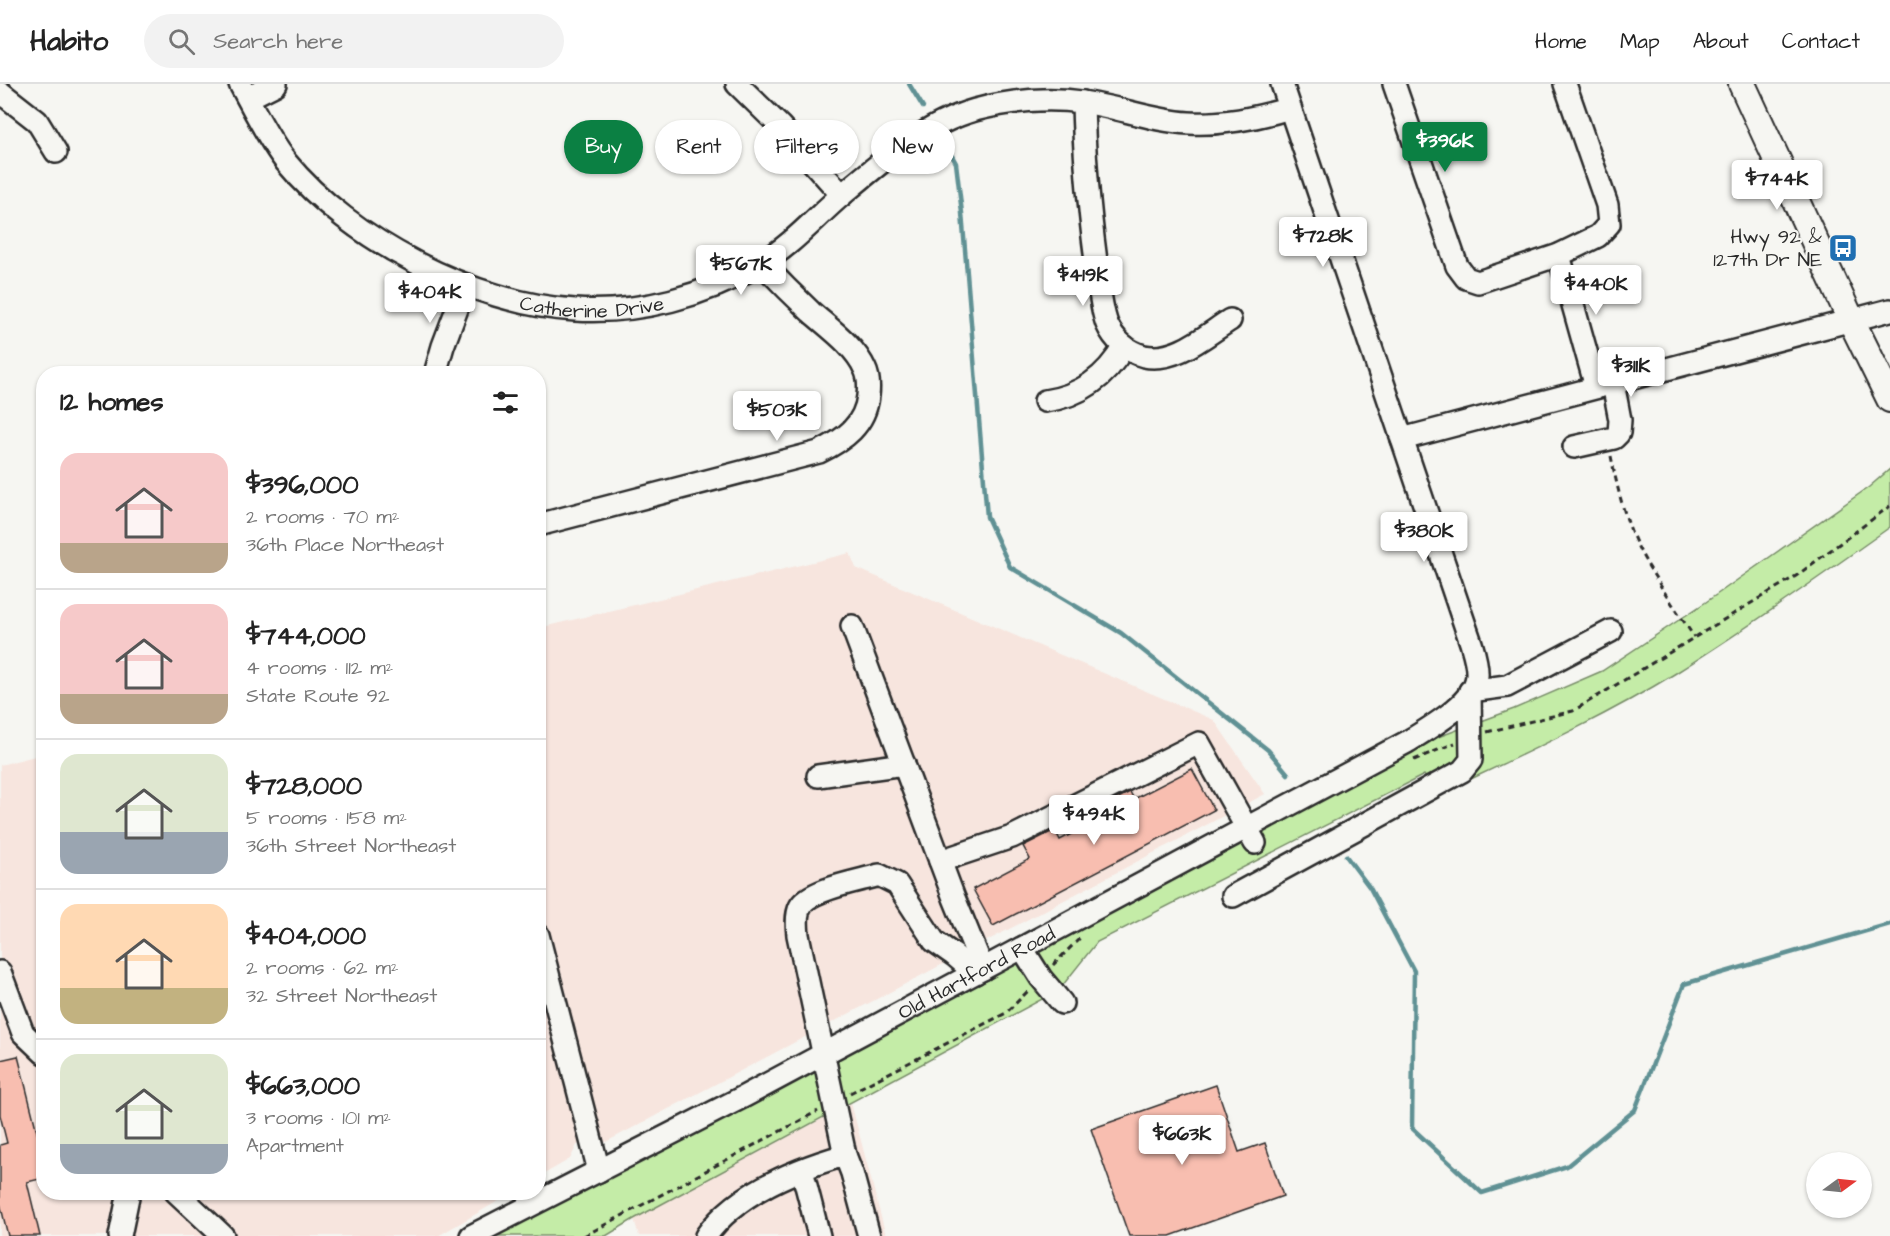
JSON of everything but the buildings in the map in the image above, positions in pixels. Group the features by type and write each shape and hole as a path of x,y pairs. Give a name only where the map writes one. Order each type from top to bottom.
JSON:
{"main road":[{"path":"1742,84 1890,399"}],"street":[{"path":"2,84 0,90 37,121 56,152"},
{"path":"244,91 276,84"},
{"path":"737,84 780,126 842,195"},
{"path":"1233,896 1462,771 1471,760 1470,691 1477,678 1472,643 1282,84"},
{"path":"1394,84 1457,266 1466,278 1478,282 1559,255 1598,236 1609,224 1607,206 1565,84"},
{"name":"Catherine Drive","path":"244,91 285,160 330,207 383,244 466,285 532,304 575,310 651,305 692,294 738,276 762,263 799,237 842,195 914,138 973,111 1004,104 1042,100 1083,102 1150,119 1221,123 1257,118 1290,108"},
{"path":"1083,102 1085,163 1102,302 1107,324 1116,339 1129,350 1146,356 1164,356 1181,350 1230,320"},
{"path":"1559,255 1621,427 1617,436 1574,447"},
{"path":"546,523 819,452 849,435 867,407 869,385 866,369 842,340 762,263"},
{"path":"437,366 466,285"},
{"path":"1402,439 1890,310"},
{"path":"1044,401 1077,392 1096,381 1112,365 1124,346"},
{"path":"852,626 979,971"},
{"path":"1470,691 1507,686 1611,631"},
{"name":"Old Hartford Road","path":"546,1198 1022,948 1251,835 1441,720 1460,704 1470,691"},
{"path":"940,861 1012,837 1199,743 1251,835"},
{"path":"818,776 904,764"},
{"path":"869,1236 845,1155 822,1055 797,928 801,906 815,894 879,875 897,884 934,941 979,971"},
{"path":"1022,948 1041,978 1062,1003"},
{"path":"546,966 599,1171"},
{"path":"0,972 23,1033 36,1045"},
{"path":"706,1236 715,1223 761,1190 802,1170 845,1155"},
{"path":"802,1170 819,1236"},
{"path":"120,1236 127,1200"},
{"path":"185,1200 223,1236"},
{"name":"Old Hartford Road","path":"471,1236 542,1200"}],"path":[{"path":"1608,439 1616,481 1632,534 1645,561 1694,637"},
{"path":"1405,764 1499,728 1573,711 1796,576 1890,506"},
{"path":"584,1236 833,1102 1006,1013 1084,933"}],"shaded area":[{"path":"850,553 856,568 1214,720 1265,794 604,1143 595,1138 577,1145 570,1159 546,1173 546,626"},
{"path":"36,756 36,1200 500,1200 438,1236 0,1236 0,765"},
{"path":"851,1103 886,1236 639,1236 634,1219"}],"green space":[{"path":"1890,469 1890,527 1730,638 1618,707 1437,795 1424,775 1097,942 1059,990 606,1236 496,1236 1438,737 1514,709 1602,671 1706,602 1869,487"}],"waterway":[{"path":"909,84 923,107"},
{"path":"955,161 962,213 987,517 1010,567 1121,633 1268,750 1288,774"},
{"path":"1346,856 1370,888 1414,971 1412,1128 1482,1193 1567,1166 1635,1110 1684,984 1890,924"}],"place":[{"name":"Hwy 92 & 127th Dr NE","path":"1843,248"}]}
